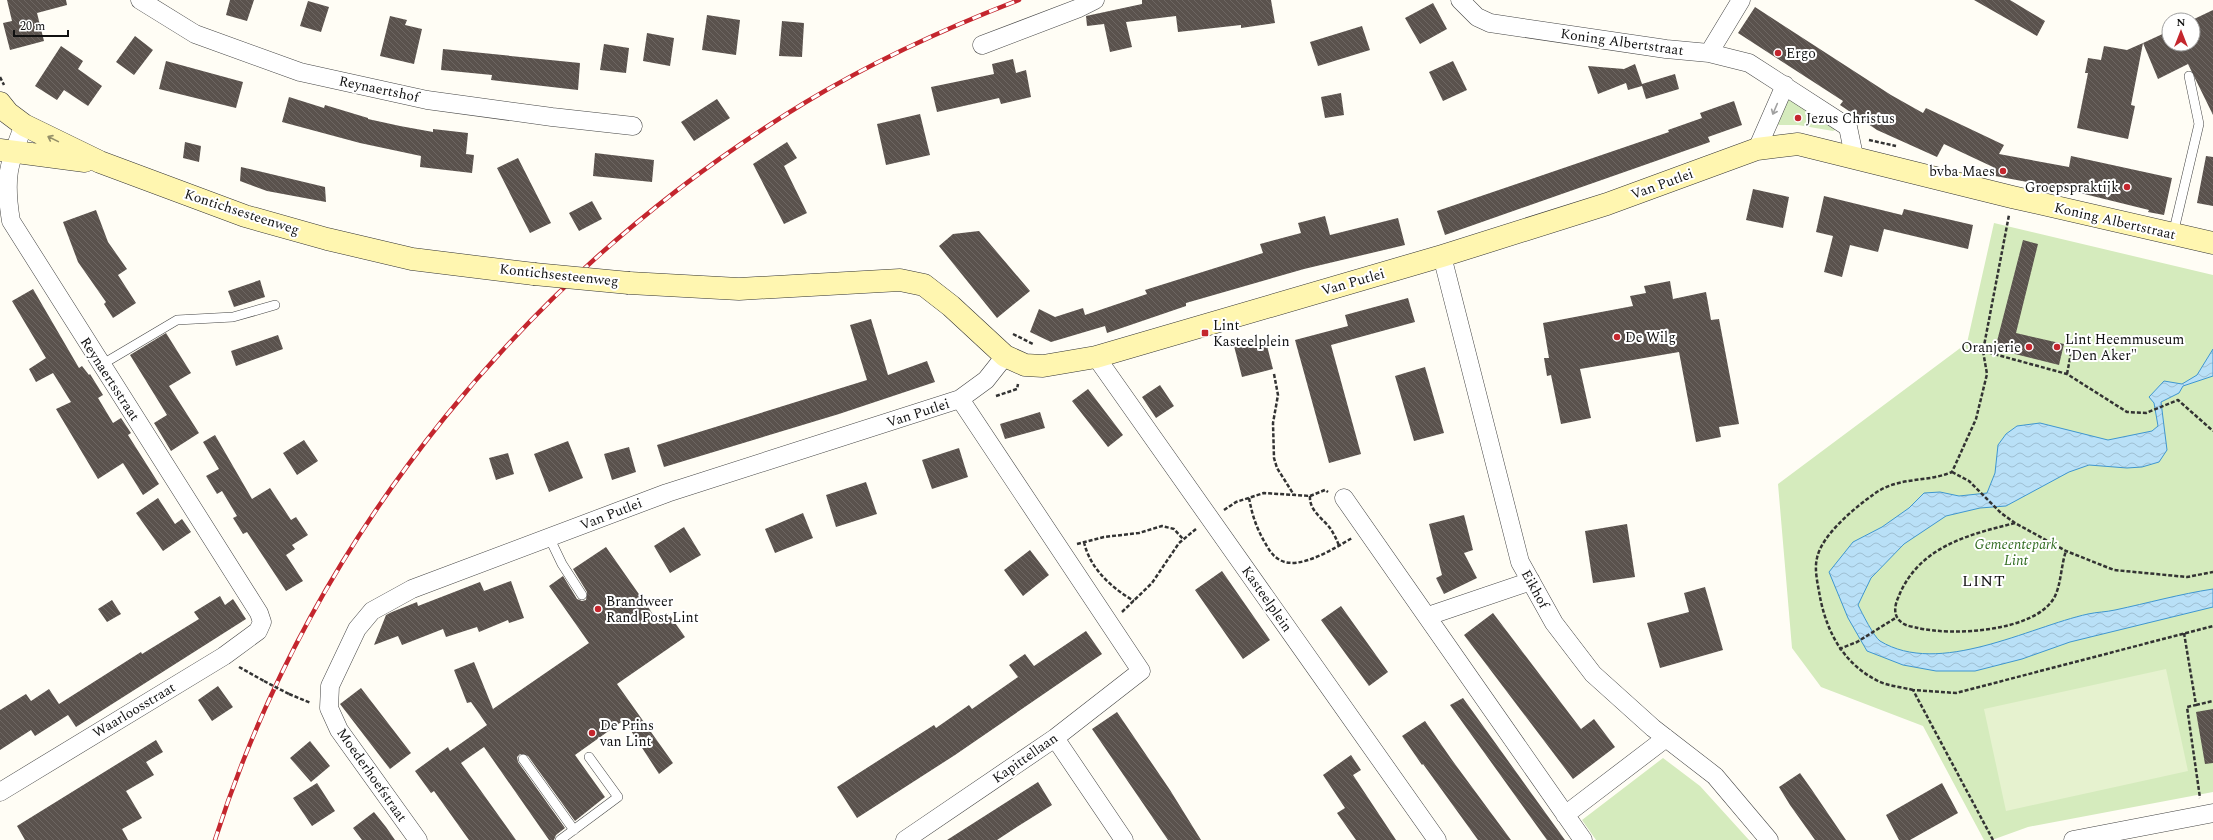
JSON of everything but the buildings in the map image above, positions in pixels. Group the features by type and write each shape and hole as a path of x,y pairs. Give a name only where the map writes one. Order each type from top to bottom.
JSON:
{"street":[{"name":"Reynaertshof","path":"140,0 195,34 300,72 427,100 633,126"},
{"path":"982,45 1079,8 1095,0"},
{"name":"Koning Albertstraat","path":"1460,0 1477,17 1490,23 1666,49 1709,53 1749,63 1848,127 1854,156"},
{"path":"1709,53 1741,0"},
{"path":"1757,149 1785,85"},
{"name":"Kontichsesteenweg","path":"3,95 8,114 24,125 100,162 245,216 328,239 412,259 534,274 629,282 739,289 900,280 924,285 951,306 1004,356"},
{"name":"Reynaertsstraat","path":"24,125 6,151 9,163 6,193 11,221 259,613 262,622"},
{"name":"Koning Albertstraat","path":"1757,149 1798,144 1854,156 2012,197 2213,243"},
{"name":"Van Putlei","path":"321,706 357,629 372,610 412,589 666,493 960,399 986,380 1004,356 1025,365 1043,366 1096,357 1442,256 1607,204 1757,149"},
{"name":"Kontichsesteenweg","path":"6,151 100,162"},
{"name":"Eikhof","path":"1442,256 1520,562 1554,623 1593,674 1666,738 1715,776 1770,840"},
{"name":"Kasteelplein","path":"1096,357 1437,840"},
{"name":"Van Putlei","path":"960,399 1141,671"},
{"path":"1344,498 1428,616 1583,840"},
{"path":"1428,616 1531,581"},
{"name":"Waarloosstraat","path":"0,792 224,656 258,631 262,622"},
{"name":"Kapittellaan","path":"905,840 1055,738 1141,671"},
{"name":"Moederhoefstraat","path":"321,706 418,840"},
{"path":"1055,738 1124,840"},
{"path":"1565,815 1666,738"},
{"path":"2073,840 2208,814"}],"lane":[{"path":"2174,234 2199,124 2189,76"},
{"path":"101,365 178,320 233,317 275,305"},
{"path":"548,537 562,564 582,595"},
{"path":"560,840 618,797 589,757"},
{"path":"523,759 574,830"}],"path":[{"path":"0,77 3,95"},
{"path":"2012,197 1982,351 1987,374 1976,419 1952,472 1944,475 1903,480 1875,493 1844,517 1826,541 1816,558 1816,580 1831,635 1839,649 1859,668 1879,681 1913,690 1956,693 2213,626"},
{"path":"1982,351 2067,374 2127,412 2146,413 2178,400 2213,431"},
{"path":"2067,374 2071,353"},
{"path":"1274,374 1278,395 1274,423 1274,458 1277,468 1294,495"},
{"path":"1952,472 1969,481 2001,513 2015,523 2066,551 2114,570 2187,577 2213,572"},
{"path":"1108,621 1134,601 1152,583 1168,556 1183,539 1210,518 1236,502 1264,493 1310,496 1325,490 1344,498"},
{"path":"1310,496 1309,502 1312,508 1331,530 1339,546"},
{"path":"1249,498 1253,519 1259,532 1271,552 1280,561 1294,563 1303,562 1339,546 1366,530"},
{"path":"2015,523 1963,536 1928,556 1900,590 1894,606 1897,617 1904,624 1946,633 1996,628 2023,620 2040,612 2054,598 2066,551"},
{"path":"1061,551 1084,542 1104,537 1139,533 1162,526 1174,529 1183,539"},
{"path":"1084,542 1090,558 1106,581 1134,601"},
{"path":"1839,649 1857,642 1897,617"},
{"path":"2184,633 2196,705"},
{"path":"245,672 321,706"},
{"path":"1913,690 1992,840"},
{"path":"2208,814 2187,707 2213,701"}],"green space":[{"path":"1789,97 1835,127 1835,130 1833,131 1798,125 1778,125 1785,99"},
{"name":"Gemeentepark Lint","path":"1994,223 2213,275 2213,792 2028,827 1992,840 1984,840 1923,726 1821,687 1792,648 1778,484 1967,343"},
{"path":"2166,669 2188,771 2006,811 1984,709"},
{"path":"1663,758 1700,786 1749,840 1596,840 1582,820"}],"water":[{"path":"2213,349 2213,376 2183,386 2179,393 2161,402 2167,450 2159,462 2142,467 2127,468 2089,465 2069,472 2006,506 1980,508 1946,516 1904,544 1871,578 1858,605 1877,639 1903,651 1929,654 1956,652 1984,646 2088,614 2115,610 2213,589 2213,607 2070,642 2022,659 1975,671 1936,671 1903,665 1867,651 1848,618 1829,572 1853,542 1882,527 1909,508 1924,493 1940,492 1959,496 1987,493 1995,473 1998,445 2006,434 2017,426 2040,423 2108,440 2152,431 2158,426 2154,403 2149,397 2164,381 2182,384 2197,375"}],"railway":[{"path":"215,840 257,727 310,618 373,515 444,418 524,327 612,244 706,169 806,102 884,59 911,46 964,22 1019,0"}],"place":[{"name":"Ergo","path":"1778,53"},
{"name":"Jezus Christus","path":"1798,118"},
{"name":"bvba Maes","path":"2003,171"},
{"name":"Groepspraktijk","path":"2127,187"},
{"name":"Lint Kasteelplein","path":"1205,333"},
{"name":"De Wilg","path":"1617,337"},
{"name":"Oranjerie","path":"2029,347"},
{"name":"Lint Heemmuseum \"Den Aker\"","path":"2057,347"},
{"name":"Brandweer Rand Post Lint","path":"598,609"},
{"name":"De Prins van Lint","path":"592,733"}],"district":[{"name":"LINT","path":"1984,581"}]}
